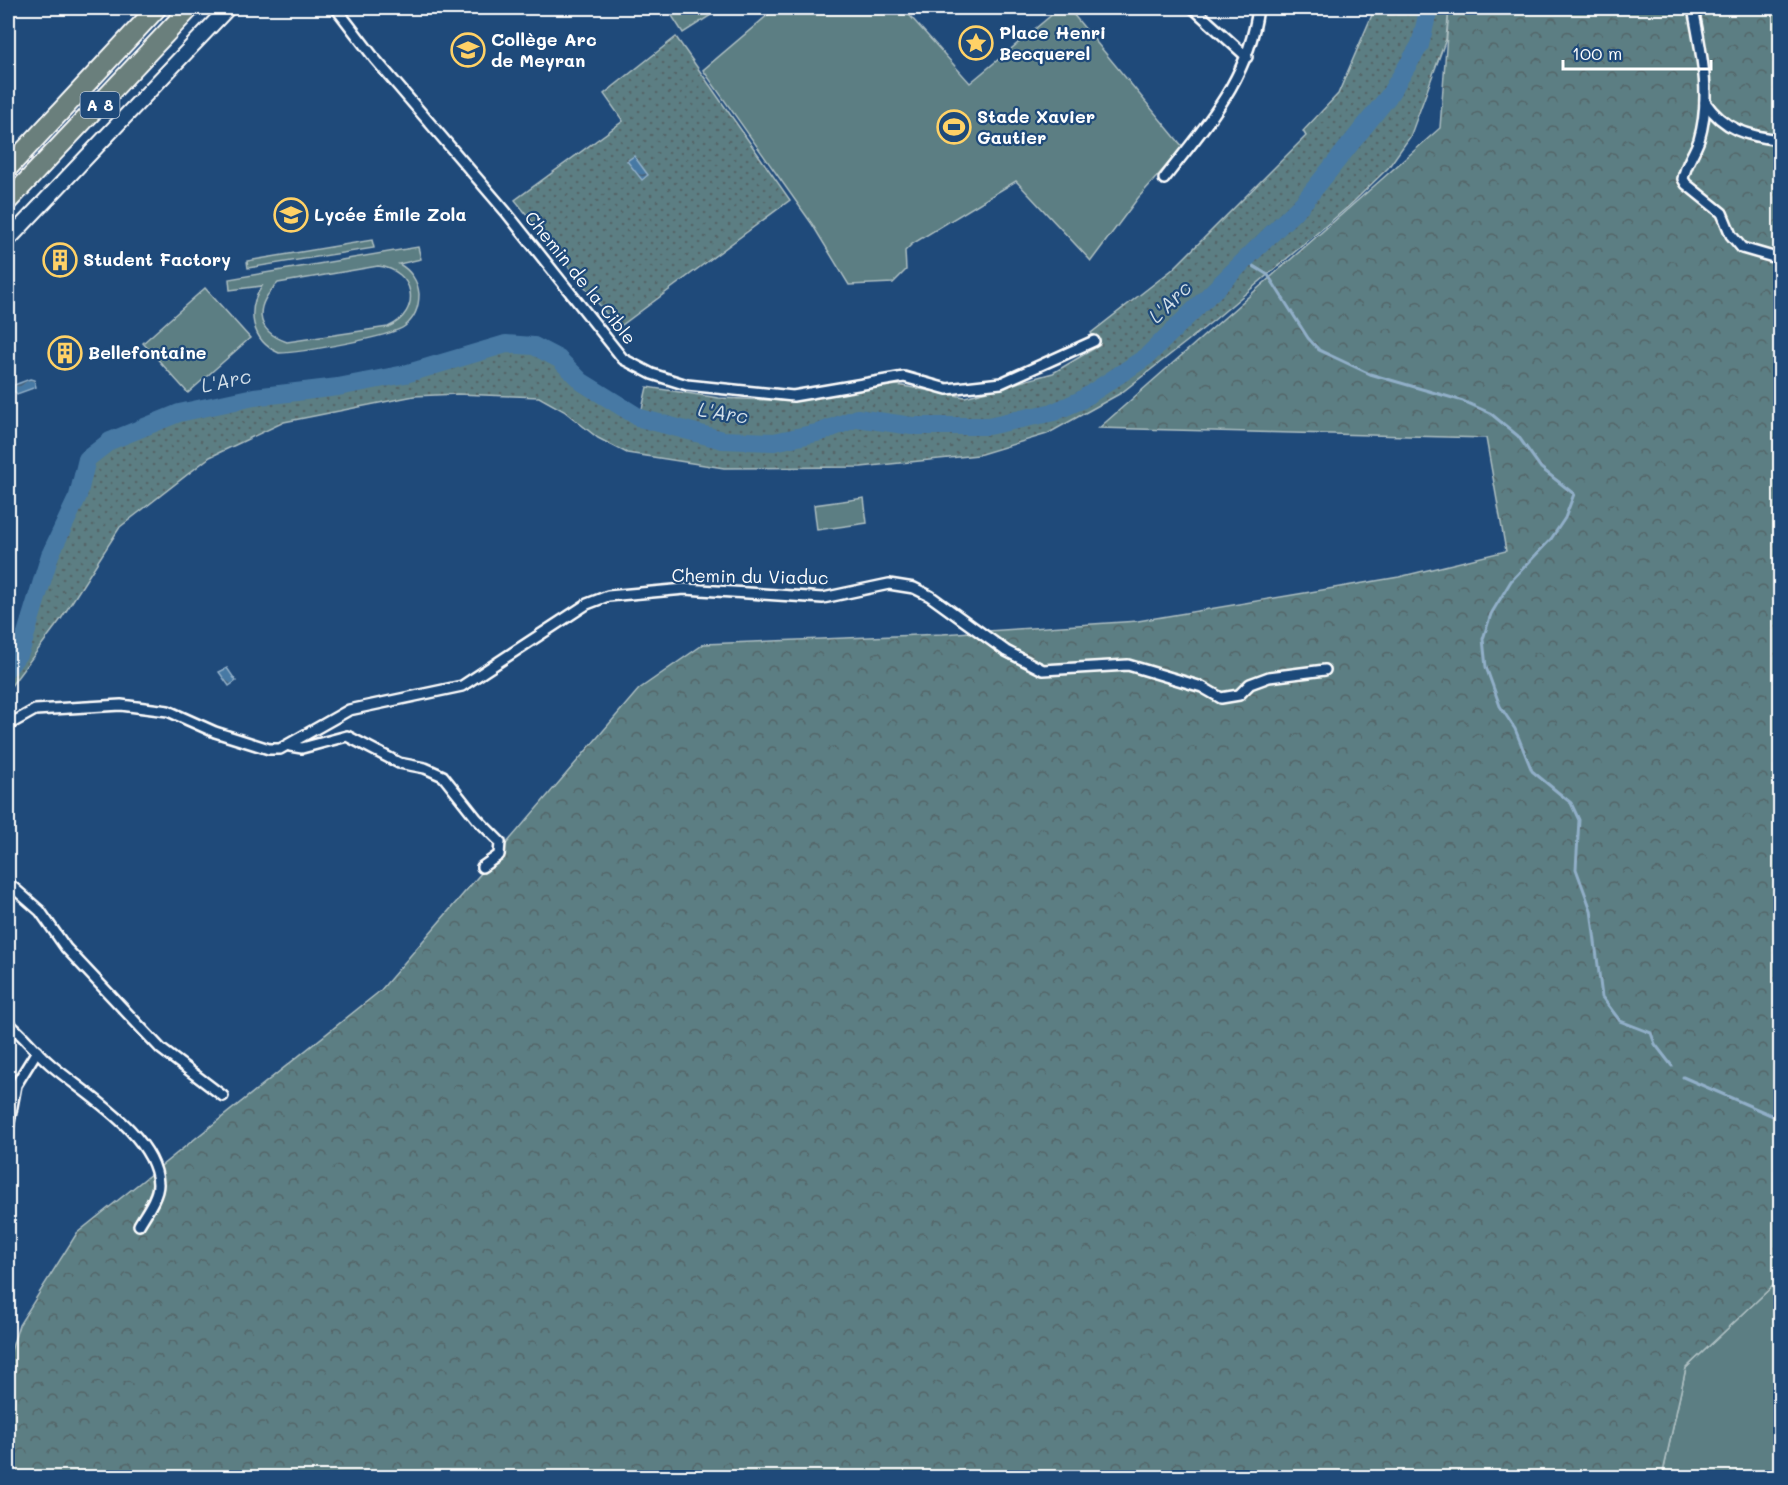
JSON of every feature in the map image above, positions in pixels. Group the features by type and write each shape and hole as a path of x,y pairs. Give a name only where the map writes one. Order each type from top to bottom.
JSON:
{"highway":[{"name":"A 8","path":"8,168 157,8"},
{"name":"A 8","path":"8,201 190,8"}],"main road":[{"path":"8,240 228,8"}],"street":[{"name":"Chemin de la Cible","path":"336,8 381,66 520,230 622,359 652,374 687,385 793,396 904,376 947,389 1000,383 1094,340"},
{"path":"1193,8 1247,57"},
{"path":"1164,179 1231,92 1247,57 1258,8"},
{"path":"1693,8 1705,74 1704,102 1699,140 1683,179 1722,213 1731,235 1742,248 1780,259"},
{"path":"1704,102 1722,123 1746,135 1780,140"},
{"name":"Chemin du Viaduc","path":"290,746 349,710 462,686 587,604 608,596 685,589 823,597 889,584 914,588 930,596 1006,651 1043,670 1128,665 1202,687 1221,698 1239,695 1250,684 1269,677 1325,670"},
{"path":"8,725 35,710 121,705 168,711 215,732 269,749 290,746 302,748 347,736 399,763 425,768 442,776 477,819 500,842 498,855 482,867"},
{"path":"8,883 40,911 66,948 161,1049 223,1096"},
{"path":"8,1023 37,1051 134,1133 152,1163 158,1184 151,1204 139,1225"},
{"path":"8,1128 15,1085 37,1051"}],"green space":[{"path":"667,8 722,8 683,33"},
{"name":"Stade Xavier Gautier","path":"776,8 903,8 970,83 1060,8 1068,8 1183,147 1138,198 1091,261 1016,181 912,244 905,251 906,270 893,283 849,285 812,224 703,70"},
{"path":"1375,8 1449,8 1446,39 1410,137 1388,168 1349,206 1213,321 1121,393 1047,434 978,455 861,467 724,468 627,453 598,438 564,411 539,397 457,394 414,396 284,422 210,457 120,527 61,619 8,690 8,668 21,650 50,555 78,496 87,459 110,441 179,413 254,397 338,387 415,371 506,344 534,346 559,359 582,382 640,418 647,387 719,398 790,401 897,385 965,397 1053,373 1100,345 1091,333 1173,269 1306,136 1303,131 1338,94"},
{"path":"1449,8 1780,8 1780,1279 1686,1368 1662,1477 8,1478 8,1360 19,1325 77,1233 380,991 639,689 704,644 942,634 1138,621 1399,577 1506,551 1486,438 1099,428 1440,128"},
{"path":"676,37 790,200 618,328 515,200 623,121 604,94"},
{"path":"372,240 374,248 248,268 247,261"},
{"path":"418,247 421,259 399,264 413,276 419,294 416,312 405,326 383,335 290,352 279,353 270,348 257,333 253,315 254,305 262,286 230,290 229,279","holes":["378,266 390,269 407,283 410,302 399,320 388,327 287,342 276,337 263,324 262,308 270,291 278,283"]},
{"path":"205,288 250,338 188,393 143,343"},
{"path":"864,498 867,523 817,530 814,505"},
{"path":"1780,1279 1780,1477 1662,1478 1686,1368"}],"water":[{"path":"634,156 648,175 642,180 627,161"},
{"path":"30,379 34,380 36,387 17,394 13,390 14,385"},
{"path":"227,668 236,681 229,686 219,672"}],"waterway":[{"name":"L'Arc","path":"8,668 21,650 50,555 78,496 87,459 110,441 179,413 254,397 338,387 405,374 506,344 534,346 559,359 582,382 640,418 723,440 774,442 821,432 857,418 912,426 988,426 1054,412 1081,400 1146,357 1303,203 1388,97 1420,45 1429,8"},
{"path":"1245,261 1268,275 1308,338 1319,350 1370,374 1463,401 1490,413 1518,436 1541,468 1574,494 1565,518 1551,539 1511,581 1491,614 1483,639 1486,667 1500,706 1515,729 1532,771 1571,803 1579,820 1576,869 1591,910 1602,997 1620,1021 1651,1033 1655,1044 1672,1066"},
{"path":"1683,1077 1780,1119"}],"place":[{"name":"Place Henri Becquerel","path":"976,43"},
{"name":"Collège Arc de Meyran","path":"468,50"},
{"name":"Stade Xavier Gautier","path":"954,127"},
{"name":"Lycée Émile Zola","path":"291,215"},
{"name":"Student Factory","path":"60,260"},
{"name":"Bellefontaine","path":"65,353"}]}
